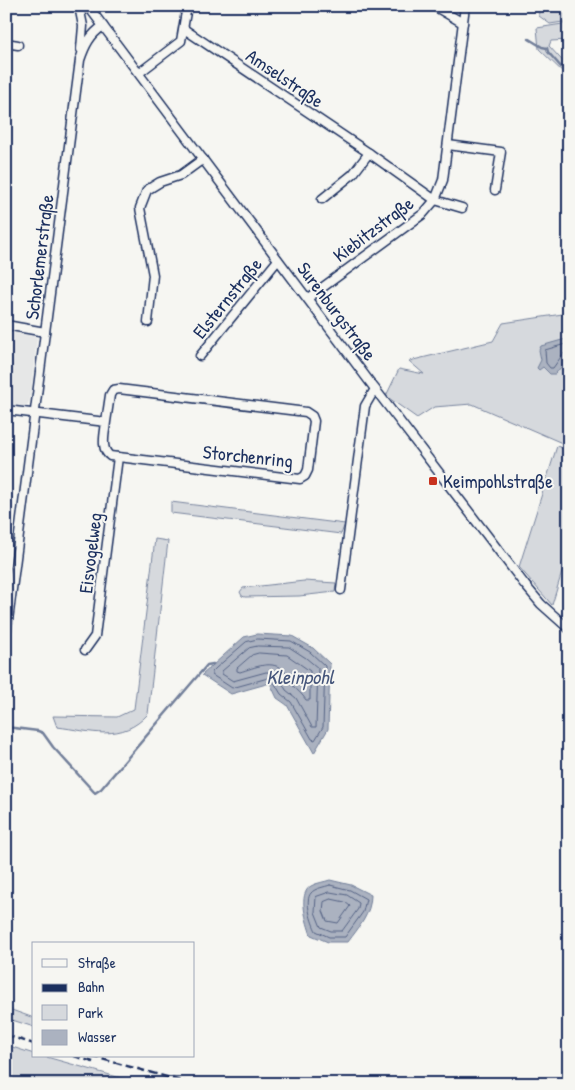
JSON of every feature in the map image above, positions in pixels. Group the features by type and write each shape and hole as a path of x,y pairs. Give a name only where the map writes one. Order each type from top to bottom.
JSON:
{"street":[{"name":"Schorlemerstraße","path":"6,636 80,60 83,26 79,6"},
{"name":"Surenburgstraße","path":"88,6 375,389 525,585 541,604 569,629"},
{"path":"139,73 181,41 187,6"},
{"path":"434,6 463,23"},
{"name":"Kiebitzstraße","path":"308,298 422,214 435,200 443,180 465,6"},
{"name":"Schorlemerstraße","path":"80,60 85,45 92,35 103,26"},
{"name":"Amselstraße","path":"184,29 435,200 462,208"},
{"path":"6,43 18,45"},
{"path":"448,145 501,152 495,190"},
{"path":"322,199 353,174 368,153"},
{"path":"148,322 153,275 140,208 147,190 160,182 180,175 203,159"},
{"name":"Elsternstraße","path":"200,356 278,260"},
{"path":"6,325 45,332"},
{"name":"Storchenring","path":"119,389 306,412 312,416 314,421 308,470 305,476 300,479 110,456 106,454 104,448 106,422 110,395 113,390 119,389"},
{"path":"341,590 365,406 369,396 375,389"},
{"path":"6,410 106,422"},
{"name":"Eisvogelweg","path":"85,650 95,636 118,457"}],"shaded area":[{"path":"6,331 33,336 37,339 30,400 26,407 6,405"}],"green space":[{"path":"538,6 569,6 569,21 550,24 539,16"},
{"path":"569,23 569,40 551,41 549,46 569,68 569,78 539,49 537,28"},
{"path":"6,98 13,112 6,153"},
{"path":"569,313 569,446 472,404 434,407 417,418 386,396 399,369 424,374 409,361 493,341 503,323"},
{"path":"557,446 569,451 569,549 552,605 519,567"},
{"path":"171,502 345,524 341,534 171,513"},
{"path":"155,539 168,541 148,714 128,729 117,732 105,733 57,727 53,716 117,717 134,709"},
{"path":"304,581 336,583 335,592 299,596 245,597 240,592 243,588"},
{"path":"6,1008 32,1017 32,1026 6,1018"},
{"path":"6,1045 32,1053 32,1058 50,1058 142,1084 6,1084"}],"water":[{"path":"569,338 566,357 562,366 555,374 550,374 543,367 539,370 537,368 541,360 539,350 541,346"},
{"name":"Kleinpohl","path":"257,634 292,636 313,648 330,664 328,729 314,753 287,705 277,698 270,683 231,694 202,675 244,637"},
{"path":"330,880 351,885 371,895 367,914 348,942 328,942 311,935 307,923 304,902 307,890 313,885"}],"waterway":[{"path":"529,39 547,48 548,52 569,76"},
{"path":"6,727 43,733 53,747 95,793 101,789 207,665 213,664"}],"railway":[{"path":"6,1035 32,1043"},
{"path":"80,1058 96,1063"},
{"path":"98,1058 192,1084"}],"place":[{"name":"Keimpohlstraße","path":"433,481"}]}
